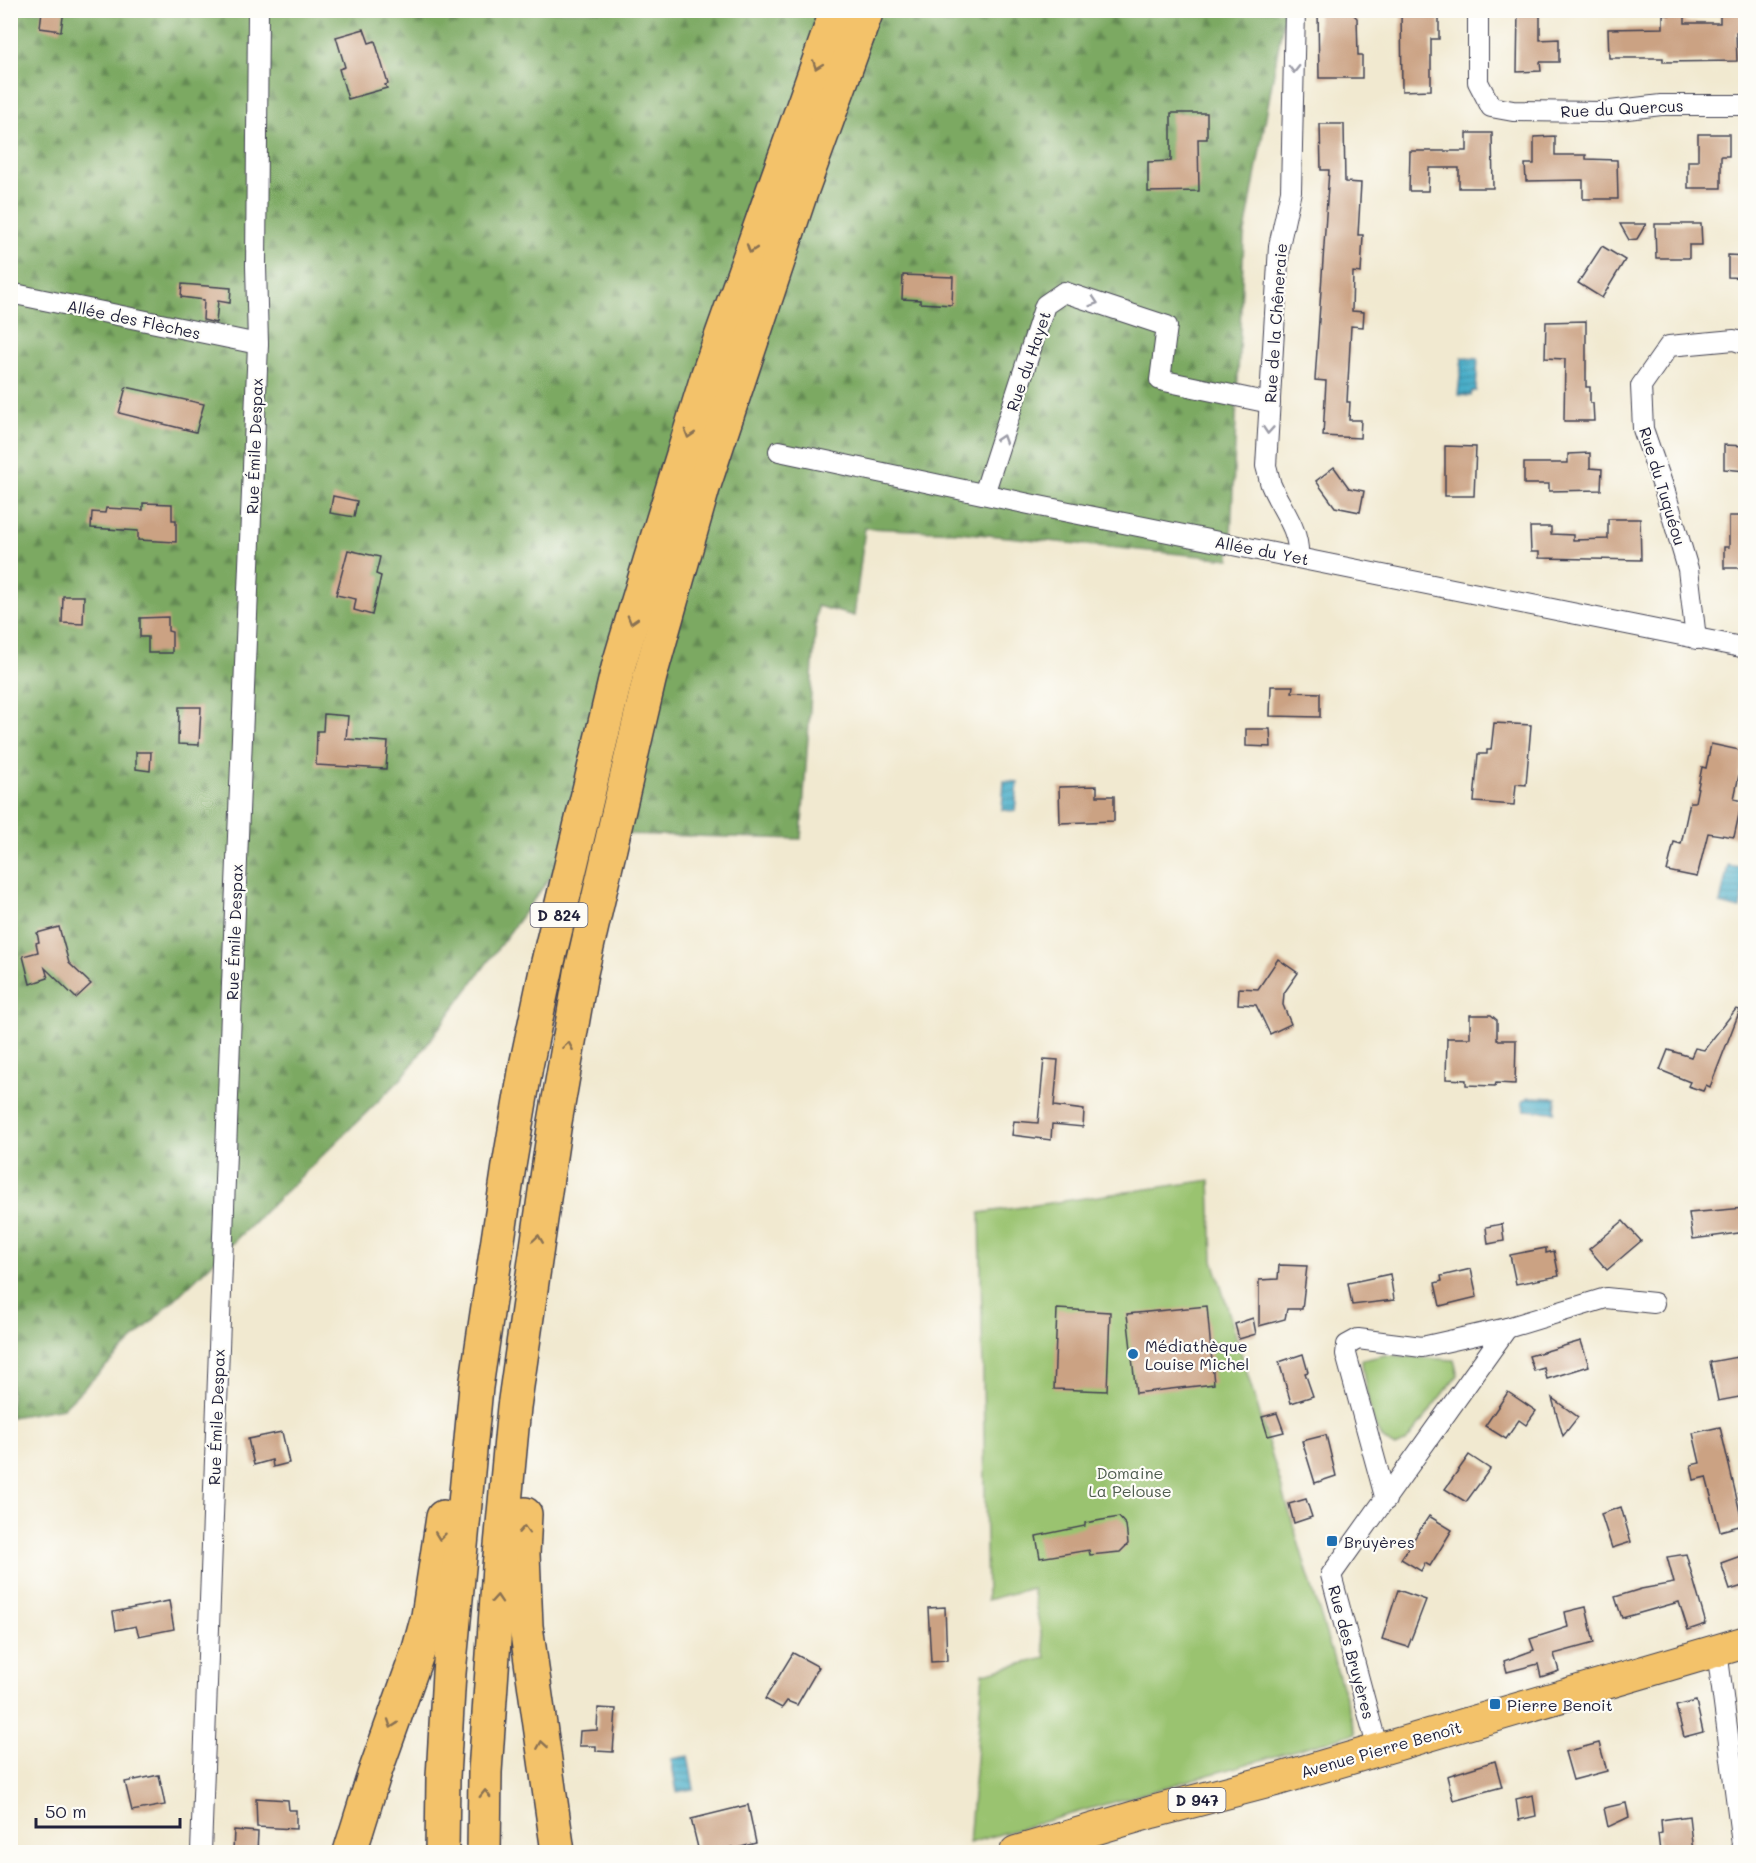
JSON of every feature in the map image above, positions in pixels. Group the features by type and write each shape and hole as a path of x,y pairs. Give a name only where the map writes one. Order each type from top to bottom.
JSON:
{"highway":[{"name":"D 824","path":"442,1852 443,1777 449,1673 476,1387 509,1166 526,1066 549,955 619,664 708,374 837,10"},
{"name":"D 824","path":"483,1852 485,1772 499,1567 514,1407 555,1122 581,973 650,676 703,488 801,192 867,10"},
{"path":"350,1852 374,1775 419,1649 428,1616 471,1304 509,1166"},
{"path":"533,1273 523,1554 526,1626 558,1852"}],"main road":[{"name":"Avenue Pierre Benoît","path":"1016,1852 1378,1750 1731,1646"}],"street":[{"name":"Rue Émile Despax","path":"201,1852 232,984 258,344 256,266 258,10"},
{"name":"Rue de la Chêneraie","path":"1295,10 1291,191 1279,246 1266,466 1271,485 1288,515 1299,544 1298,557"},
{"name":"Rue du Quercus","path":"1478,10 1478,82 1491,106 1513,111 1602,112 1661,105 1746,105"},
{"name":"Rue du Hayet","path":"984,494 1045,305 1064,292 1167,326 1160,380 1270,404"},
{"name":"Allée des Flèches","path":"10,293 258,344"},
{"name":"Rue du Tuquéou","path":"1696,639 1688,569 1643,429 1641,386 1669,346 1734,340 1746,344"},
{"name":"Allée du Yet","path":"779,452 1746,648"},
{"path":"1386,1500 1346,1354 1347,1345 1358,1339 1422,1347 1507,1328 1606,1298 1654,1303"},
{"name":"Rue des Bruyères","path":"1378,1750 1331,1575 1507,1328"},
{"path":"1731,1646 1743,1852"}],"green space":[{"path":"11,11 1285,11 1244,238 1230,559 957,532 865,528 854,616 817,606 801,839 583,833 402,1078 63,1408 11,1417"},
{"name":"Domaine La Pelouse","path":"1210,1180 1213,1260 1356,1733 969,1843 983,1673 1046,1658 1032,1588 987,1600 980,1213"},
{"path":"1385,1355 1454,1360 1458,1375 1406,1442 1395,1447 1383,1439 1377,1429 1368,1399 1362,1360"}],"water":[{"path":"1462,358 1478,359 1476,391 1472,391 1471,396 1458,395"},
{"path":"1004,781 1018,782 1015,811 1002,810"},
{"path":"1728,865 1745,868 1745,883 1740,909 1720,904"},
{"path":"1529,1097 1556,1098 1555,1112 1525,1110 1522,1102"},
{"path":"688,1756 694,1789 677,1792 671,1759"}],"building":[{"path":"42,10 64,10 61,31 40,28"},
{"path":"1318,10 1349,10 1357,18 1358,55 1362,55 1362,78 1319,78"},
{"path":"1401,10 1436,10 1436,17 1439,17 1439,39 1431,39 1431,90 1402,91"},
{"path":"1518,10 1540,10 1540,40 1559,39 1559,62 1540,62 1541,71 1517,72"},
{"path":"1720,10 1741,10 1741,32 1736,32 1737,61 1663,62 1663,58 1609,58 1608,29 1663,28 1663,15 1685,15 1685,23 1720,23"},
{"path":"364,29 369,43 375,41 388,84 385,85 387,88 348,99 339,69 345,67 336,37"},
{"path":"1171,113 1207,113 1207,139 1198,139 1199,191 1148,192 1148,162 1171,161"},
{"path":"1320,124 1344,124 1345,182 1361,183 1358,235 1363,235 1361,273 1353,272 1352,311 1364,312 1363,327 1351,326 1347,402 1350,402 1349,420 1361,420 1360,438 1323,436 1326,381 1315,380 1329,170 1321,170"},
{"path":"1467,133 1492,133 1493,188 1459,188 1459,168 1429,168 1428,191 1409,191 1410,151 1467,151"},
{"path":"1698,134 1729,134 1729,156 1721,156 1721,188 1688,188 1688,161 1698,161"},
{"path":"1555,136 1555,155 1586,155 1586,159 1617,160 1618,199 1583,199 1583,180 1526,181 1525,164 1534,164 1534,137"},
{"path":"1620,224 1646,224 1637,239 1629,240"},
{"path":"1655,224 1701,224 1702,245 1689,245 1689,258 1656,258"},
{"path":"1602,246 1625,260 1602,298 1578,283"},
{"path":"1728,255 1746,256 1746,278 1728,277"},
{"path":"903,275 953,277 952,305 920,303 920,300 902,299"},
{"path":"182,284 231,288 230,303 218,301 216,323 203,320 204,300 181,297"},
{"path":"1586,321 1586,387 1590,387 1590,403 1593,403 1594,421 1564,421 1565,359 1545,358 1546,322"},
{"path":"126,387 204,404 196,432 119,413"},
{"path":"1724,445 1746,446 1746,471 1724,469"},
{"path":"1445,446 1476,447 1474,496 1445,496"},
{"path":"1590,453 1590,468 1602,469 1601,490 1549,491 1549,484 1524,484 1524,463 1568,463 1568,454"},
{"path":"1334,467 1349,488 1364,491 1360,512 1335,507 1316,481"},
{"path":"333,496 357,501 354,517 330,513"},
{"path":"143,503 172,504 172,520 176,520 176,542 138,540 138,531 91,528 92,512 105,513 106,508 143,510"},
{"path":"1729,516 1746,516 1746,568 1724,568 1724,547 1729,547"},
{"path":"1608,519 1640,519 1641,560 1539,558 1539,552 1531,552 1530,527 1551,527 1551,534 1573,535 1573,540 1608,539"},
{"path":"348,550 380,557 376,574 381,576 372,615 354,610 356,599 336,595"},
{"path":"63,596 84,596 83,624 62,623"},
{"path":"168,617 168,631 172,632 172,653 148,653 148,637 140,637 140,618"},
{"path":"1271,686 1293,686 1292,692 1320,693 1320,717 1270,716"},
{"path":"179,707 201,707 199,745 178,744"},
{"path":"324,714 348,716 346,739 388,742 386,769 316,765 317,731 323,731"},
{"path":"1494,723 1531,725 1526,785 1516,784 1514,805 1474,802 1478,754 1487,754 1487,750 1491,750"},
{"path":"1246,729 1270,729 1271,747 1246,746"},
{"path":"1711,744 1744,751 1734,799 1742,801 1734,837 1708,833 1697,877 1667,871 1674,842 1681,844 1690,802 1695,802 1702,767 1706,768"},
{"path":"136,752 151,752 150,771 136,769"},
{"path":"1097,786 1097,796 1114,796 1114,821 1060,823 1059,787"},
{"path":"59,927 69,963 91,984 76,998 45,968 48,978 30,984 23,956 38,952 37,933"},
{"path":"1278,959 1298,973 1284,993 1283,1005 1291,1024 1270,1034 1256,1005 1238,1004 1239,988 1258,989"},
{"path":"1736,1009 1740,1010 1710,1087 1706,1085 1703,1091 1688,1086 1690,1082 1660,1070 1668,1050 1691,1057 1695,1048 1704,1050"},
{"path":"1470,1015 1491,1015 1497,1020 1497,1040 1516,1040 1515,1084 1466,1085 1466,1080 1446,1079 1447,1038 1470,1038"},
{"path":"1044,1059 1058,1060 1054,1106 1084,1110 1083,1127 1052,1124 1051,1140 1012,1135 1014,1121 1038,1123"},
{"path":"1744,1208 1746,1232 1693,1239 1689,1213"},
{"path":"1623,1221 1641,1241 1607,1270 1589,1249"},
{"path":"1502,1224 1504,1241 1488,1244 1486,1227"},
{"path":"1546,1248 1546,1253 1554,1251 1559,1276 1516,1284 1510,1255"},
{"path":"1279,1265 1307,1266 1302,1309 1287,1309 1285,1319 1259,1326 1259,1280 1278,1279"},
{"path":"1471,1269 1477,1297 1440,1306 1435,1283 1442,1281 1441,1276"},
{"path":"1390,1274 1394,1300 1352,1305 1348,1283"},
{"path":"1207,1306 1214,1384 1136,1393 1127,1314"},
{"path":"1057,1309 1110,1312 1107,1391 1054,1389"},
{"path":"1253,1318 1256,1334 1239,1339 1235,1324"},
{"path":"1581,1341 1589,1366 1547,1379 1544,1368 1534,1371 1529,1356"},
{"path":"1303,1354 1308,1372 1305,1373 1313,1396 1291,1403 1279,1362"},
{"path":"1737,1357 1745,1396 1718,1401 1710,1362"},
{"path":"1508,1392 1536,1411 1526,1425 1519,1420 1506,1439 1485,1426"},
{"path":"1552,1398 1578,1417 1563,1436"},
{"path":"1277,1413 1284,1432 1268,1436 1262,1417"},
{"path":"1720,1427 1743,1525 1720,1531 1706,1477 1694,1480 1691,1465 1700,1463 1693,1433"},
{"path":"282,1432 289,1463 273,1467 272,1460 254,1465 248,1439"},
{"path":"1326,1435 1336,1476 1315,1483 1302,1441"},
{"path":"1469,1455 1490,1469 1466,1502 1445,1489"},
{"path":"1306,1499 1312,1517 1294,1523 1289,1504"},
{"path":"1621,1507 1631,1542 1612,1548 1601,1514"},
{"path":"1429,1516 1452,1530 1430,1566 1425,1563 1421,1571 1401,1559"},
{"path":"1119,1517 1126,1525 1128,1544 1120,1552 1090,1555 1089,1550 1040,1558 1036,1536"},
{"path":"1686,1554 1706,1624 1688,1630 1679,1602 1622,1618 1615,1597 1674,1583 1667,1557"},
{"path":"1746,1554 1746,1585 1730,1590 1721,1563"},
{"path":"1398,1590 1426,1600 1408,1647 1382,1639"},
{"path":"169,1601 174,1629 139,1636 136,1626 116,1630 113,1612"},
{"path":"945,1607 947,1661 931,1662 928,1608"},
{"path":"1586,1607 1594,1643 1554,1654 1559,1671 1541,1677 1538,1664 1507,1672 1504,1661 1534,1650 1530,1639 1568,1627 1565,1612"},
{"path":"793,1653 819,1667 797,1705 787,1701 782,1708 765,1699"},
{"path":"1696,1701 1703,1732 1684,1737 1676,1706"},
{"path":"598,1708 616,1709 613,1752 596,1751 596,1746 579,1746 580,1731 597,1730"},
{"path":"1599,1743 1607,1771 1573,1780 1565,1752"},
{"path":"1495,1761 1502,1787 1453,1800 1447,1776"},
{"path":"159,1775 165,1805 132,1811 125,1782"},
{"path":"1533,1795 1536,1816 1519,1820 1516,1799"},
{"path":"256,1798 288,1800 289,1810 296,1810 296,1829 257,1827"},
{"path":"1626,1803 1629,1817 1608,1827 1604,1808"},
{"path":"748,1805 756,1843 734,1849 733,1847 699,1852 691,1819"},
{"path":"1689,1816 1693,1852 1660,1852 1658,1834 1662,1833 1661,1820"},
{"path":"234,1830 258,1832 257,1852 233,1852"}],"place":[{"name":"Médiathèque Louise Michel","path":"1133,1354"},
{"name":"Bruyères","path":"1332,1541"},
{"name":"Pierre Benoit","path":"1495,1704"}]}
